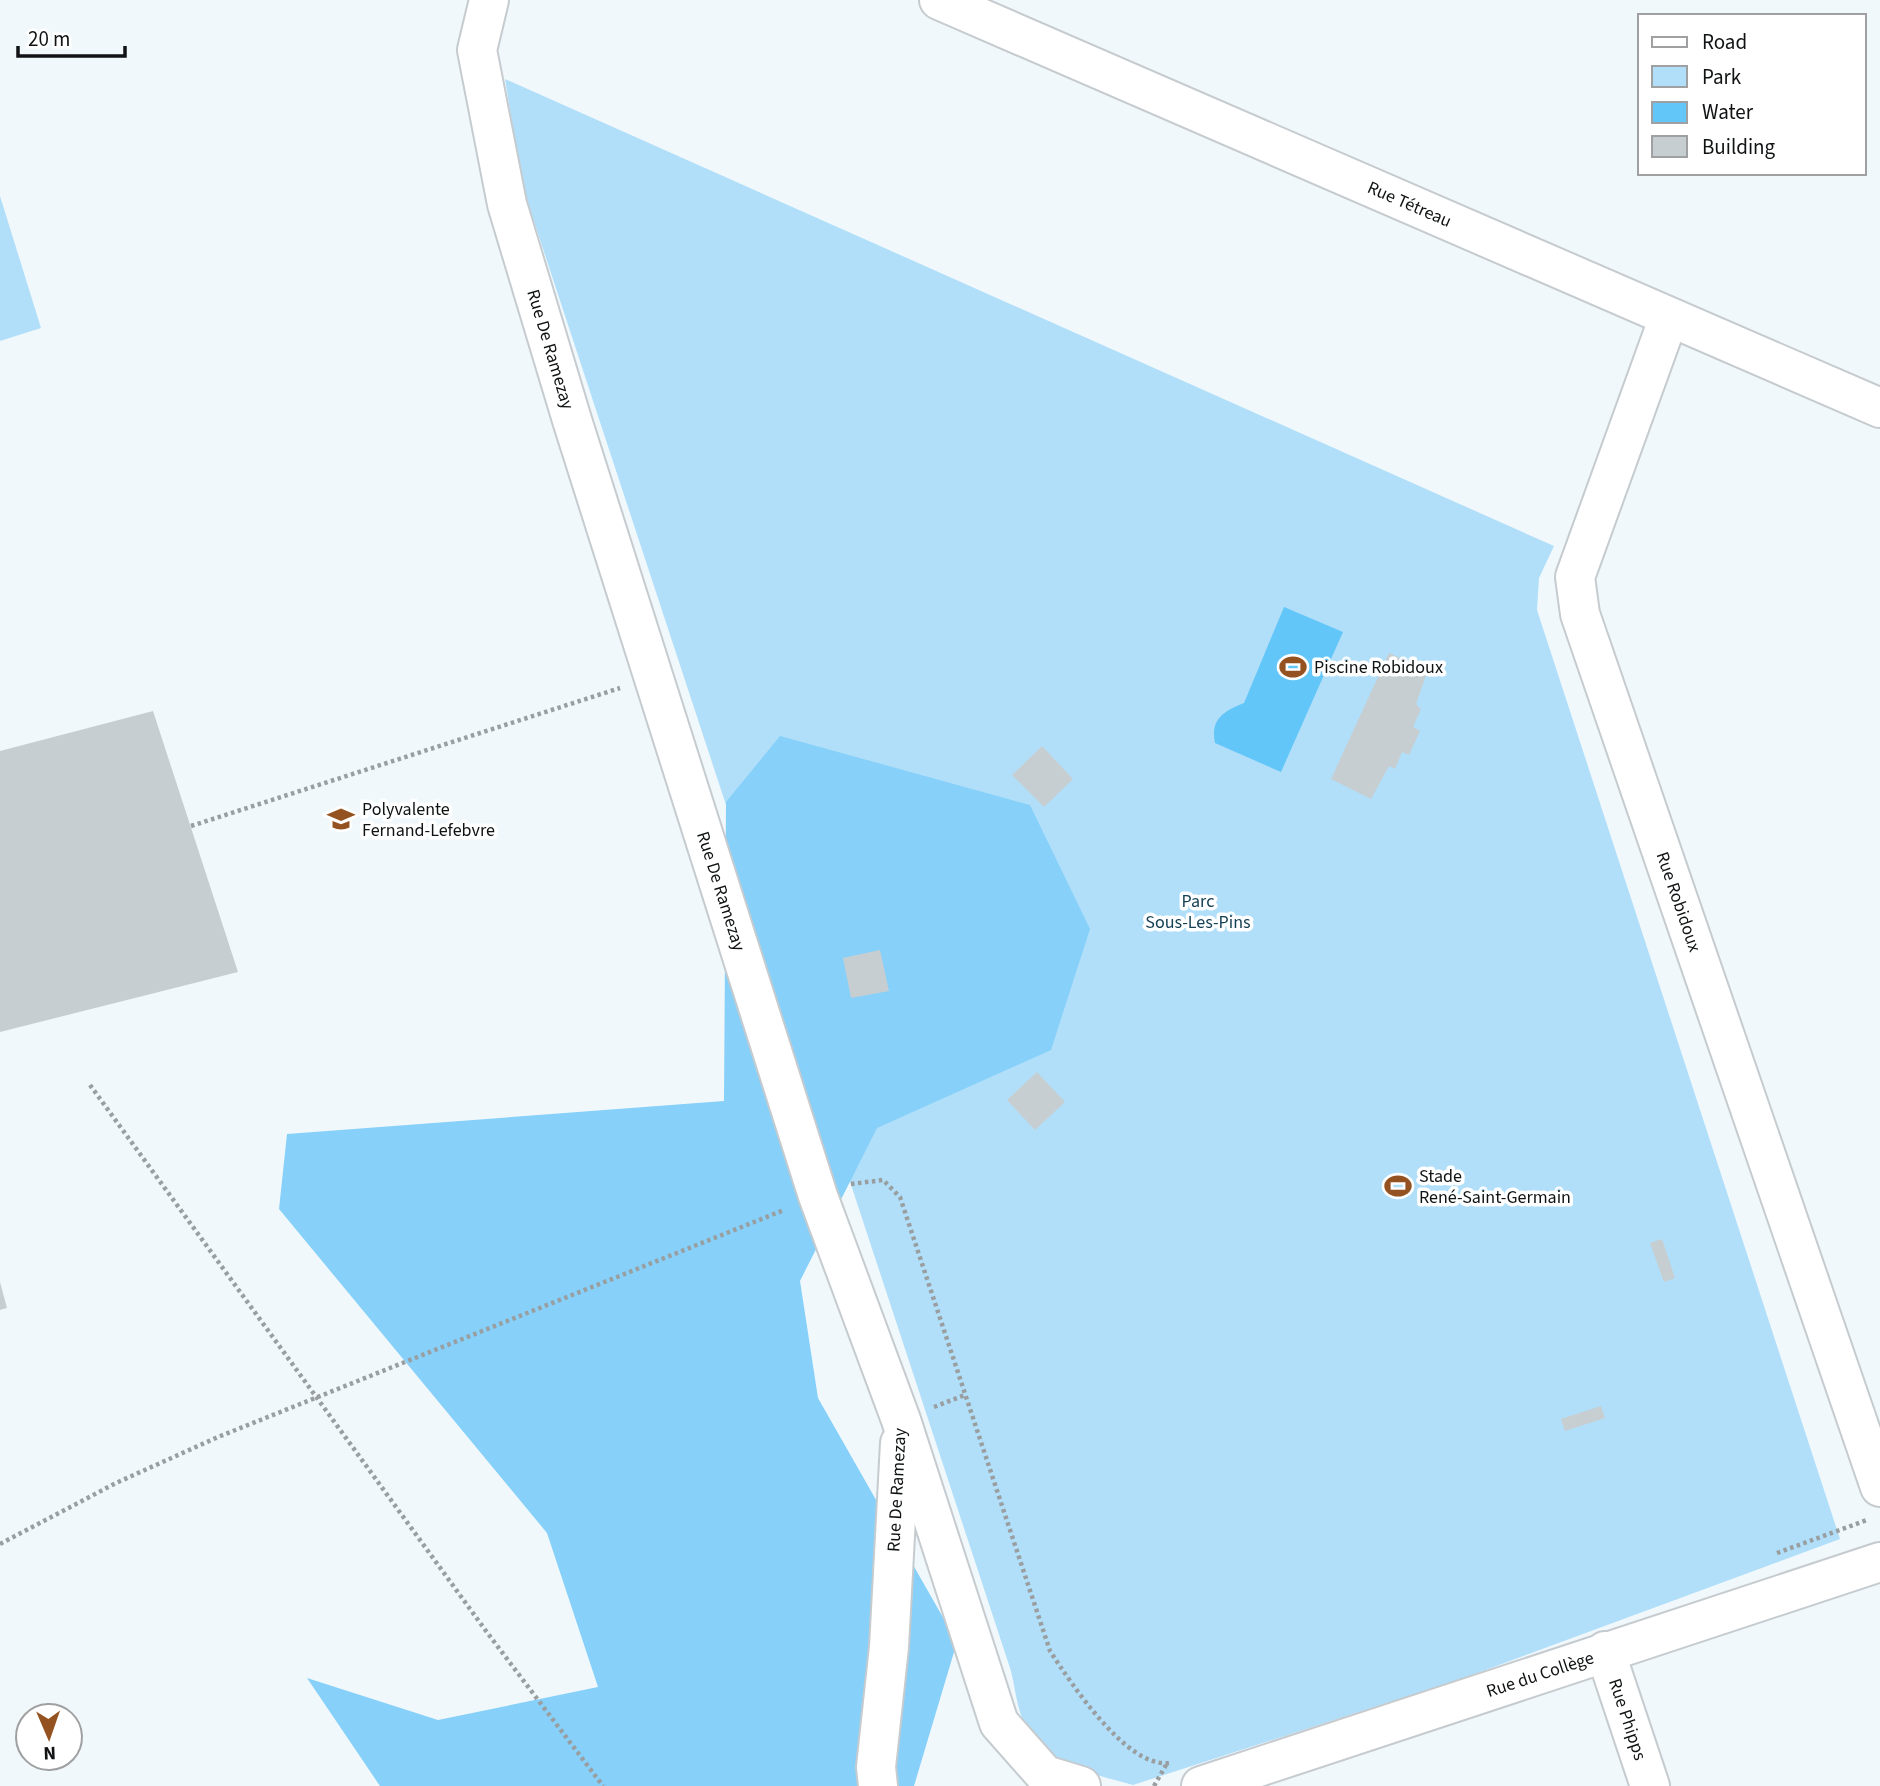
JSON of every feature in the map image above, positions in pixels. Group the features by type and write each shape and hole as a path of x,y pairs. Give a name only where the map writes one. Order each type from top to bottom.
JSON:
{"street":[{"name":"Rue De Ramezay","path":"489,0 477,50 507,204 572,420 818,1196 901,1420 889,1647 876,1767 878,1786"},
{"name":"Rue Tétreau","path":"939,0 1003,13 1669,317 1880,408"},
{"name":"Rue Robidoux","path":"1669,317 1575,577 1580,614 1880,1487"},
{"path":"901,1420 999,1723 1045,1775 1081,1786"},
{"name":"Rue du Collège","path":"1190,1773 1605,1651 1880,1562"},
{"name":"Rue Phipps","path":"1605,1651 1650,1786"}],"path":[{"path":"191,826 654,677"},
{"path":"90,1085 486,1630 603,1786"},
{"path":"0,1544 116,1483 218,1437 818,1196 850,1184 883,1180 900,1197 1050,1651 1078,1694 1133,1752 1190,1773"},
{"path":"1776,1553 1880,1516"},
{"path":"1154,1786 1166,1765"}],"green space":[{"name":"Parc Sous-Les-Pins","path":"505,79 1554,546 1539,578 1537,610 1840,1539 1464,1678 1133,1785 1072,1765 1045,1749 1034,1738 1020,1712 1011,1671 522,185"},
{"path":"0,196 41,328 0,341"}],"shaded area":[{"path":"780,736 1030,805 1090,929 1051,1050 877,1128 800,1281 818,1398 957,1642 914,1786 380,1786 307,1678 438,1720 598,1687 547,1533 279,1209 287,1134 724,1101 726,802"}],"water":[{"name":"Piscine Robidoux","path":"1284,607 1343,632 1281,772 1215,743 1214,735 1220,717 1244,703"}],"building":[{"path":"1389,653 1428,670 1416,704 1421,709 1413,727 1420,731 1409,755 1402,752 1395,769 1389,766 1371,799 1331,779"},
{"path":"153,711 238,972 0,1032 0,751"},
{"path":"1042,746 1073,779 1044,807 1012,775"},
{"path":"880,950 889,991 851,998 843,958"},
{"path":"1037,1072 1065,1102 1035,1130 1007,1100"},
{"path":"1662,1239 1675,1278 1664,1282 1650,1243"},
{"path":"0,1282 7,1308 0,1310"},
{"path":"1601,1406 1605,1418 1565,1431 1561,1419"}],"place":[{"name":"Piscine Robidoux","path":"1293,667"},
{"name":"Polyvalente Fernand-Lefebvre","path":"341,819"},
{"name":"Stade René-Saint-Germain","path":"1398,1186"}]}
